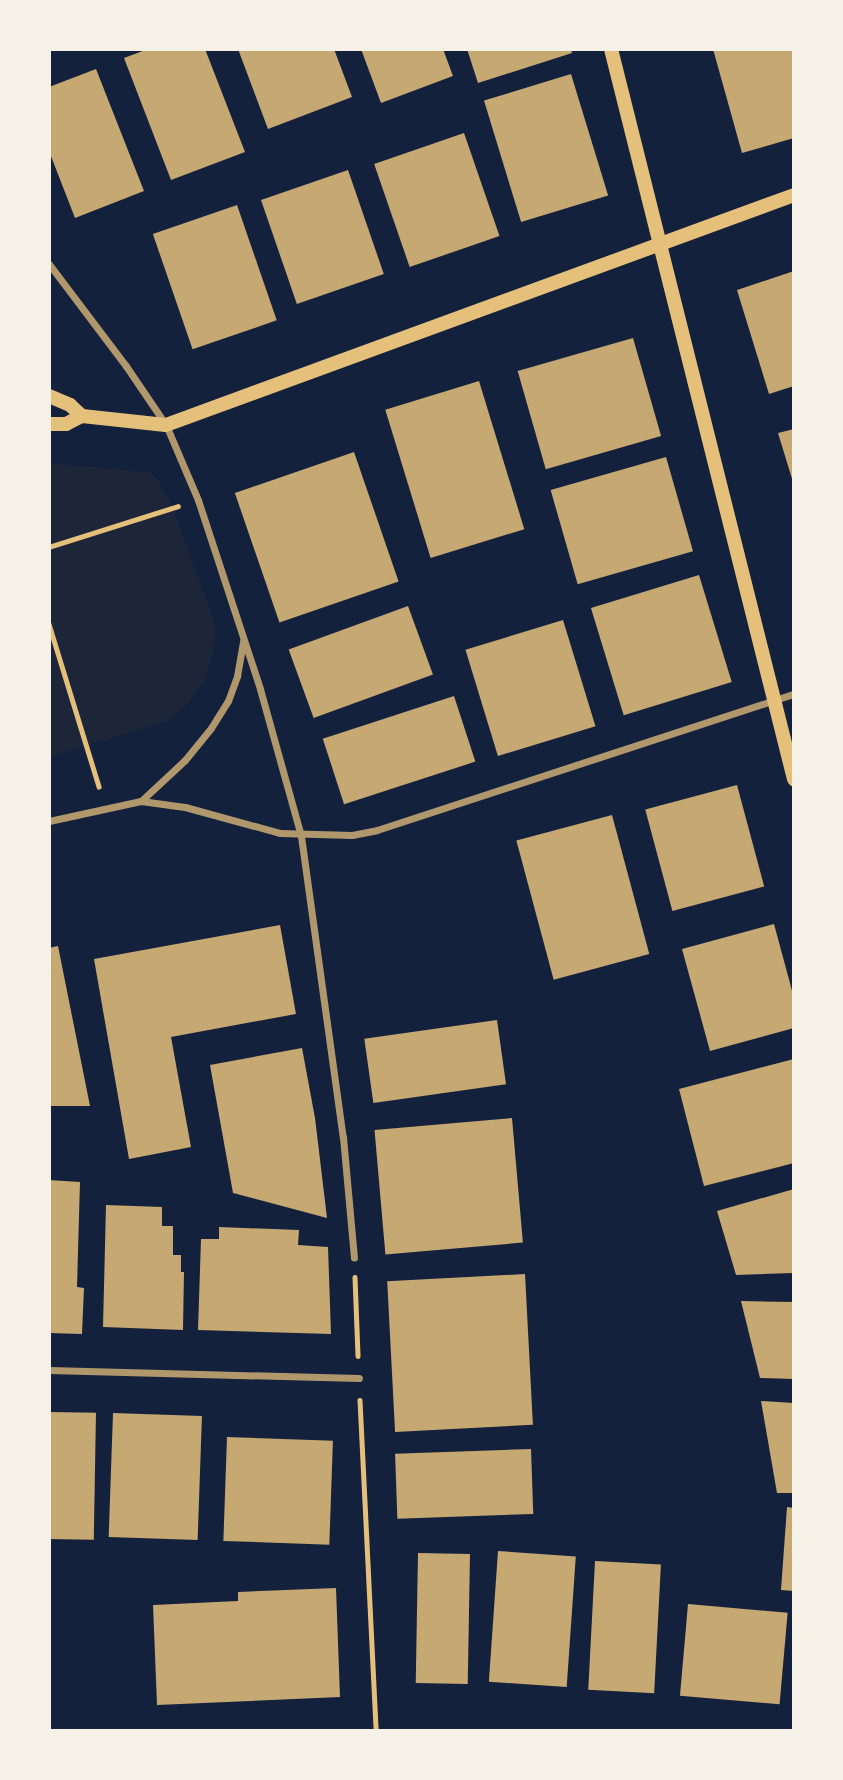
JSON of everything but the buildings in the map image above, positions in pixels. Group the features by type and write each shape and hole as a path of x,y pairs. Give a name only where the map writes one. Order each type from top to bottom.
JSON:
{"main road":[{"path":"611,49 662,243 794,779"},
{"path":"49,424 66,424 82,416 166,425 794,195"},
{"path":"49,396 70,405 82,416"}],"street":[{"path":"49,264 126,366 166,425 198,500 244,637 301,836 343,1137 354,1257"},
{"path":"141,801 185,760 211,728 228,701 237,676 244,637"},
{"path":"49,821 141,801 185,807 279,833 301,836 352,835 377,830 484,792 794,694"},
{"path":"49,1370 359,1378"}],"path":[{"path":"49,547 198,500"},
{"path":"49,624 106,807"},
{"path":"354,1257 376,1731"}],"shaded area":[{"path":"49,463 148,472 156,478 171,503 215,624 215,643 206,678 189,703 168,721 49,757"}]}
